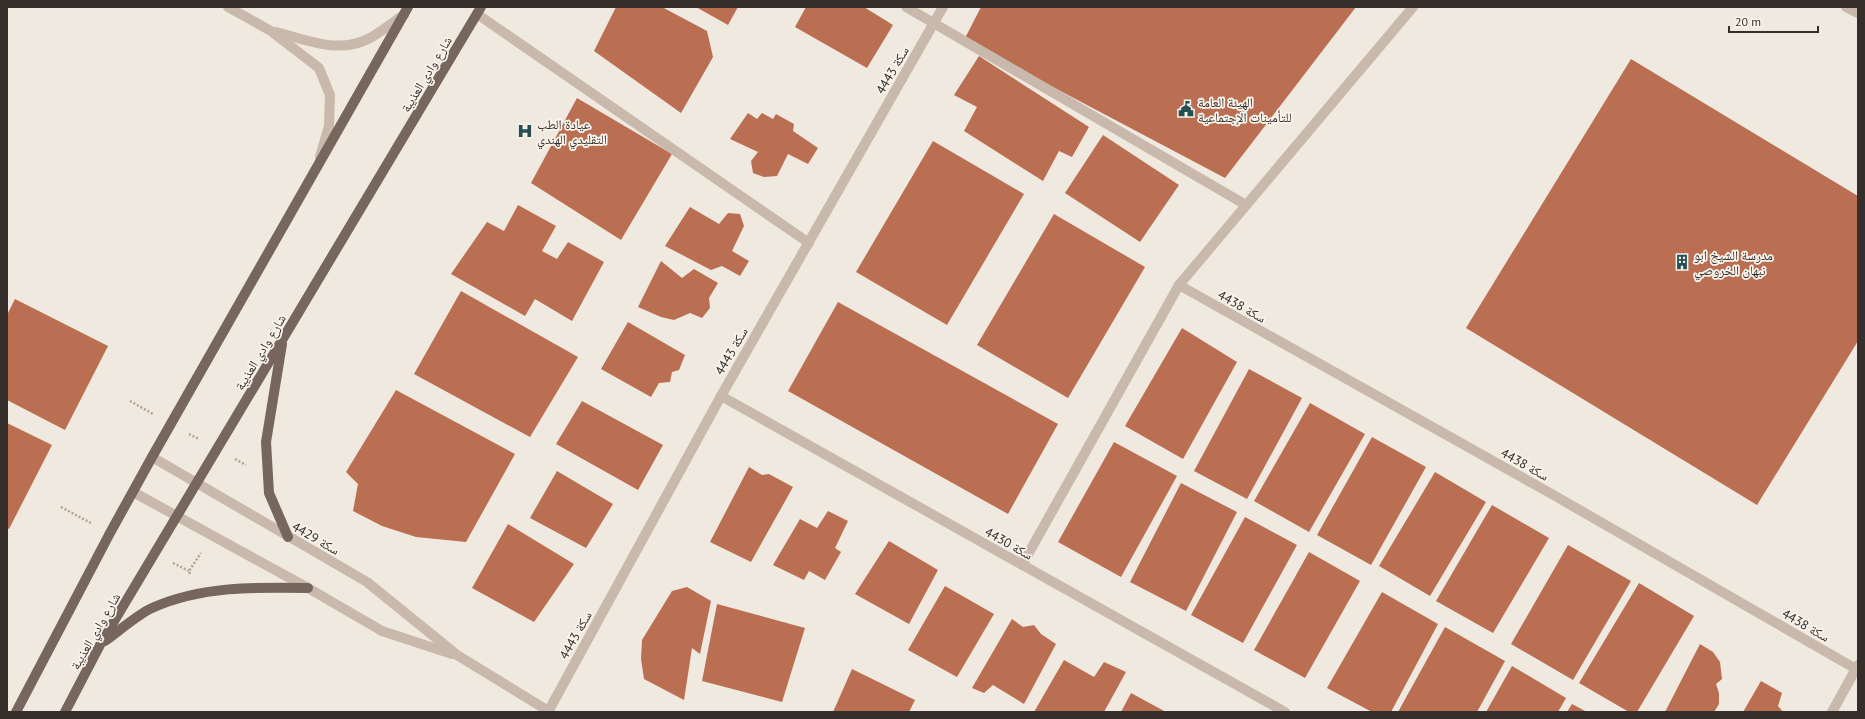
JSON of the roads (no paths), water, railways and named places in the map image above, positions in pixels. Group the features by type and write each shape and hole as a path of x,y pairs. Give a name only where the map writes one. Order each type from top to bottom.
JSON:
{"main road":[{"name":"شارع وادي العذيبة","path":"65,712 101,643 479,10"},
{"path":"16,712 152,457 406,11"},
{"path":"283,337 266,442 269,493 288,537"},
{"path":"101,643 151,608 198,593 245,587 308,588"}],"street":[{"path":"228,7 271,31 319,68 330,95 329,126 318,165"},
{"path":"906,7 1246,205"},
{"name":"سكة 4443","path":"549,712 720,396 944,7"},
{"path":"1022,565 1178,285 1412,7"},
{"path":"1846,7 1858,14"},
{"path":"479,10 809,243"},
{"path":"271,31 326,46 348,46 369,39 406,11"},
{"name":"سكة 4438","path":"1178,285 1857,667"},
{"name":"سكة 4430","path":"720,396 1285,712"},
{"name":"سكة 4429","path":"152,457 367,582 457,656 549,712"},
{"name":"سكة 4429","path":"133,492 308,588 382,631 457,656"},
{"path":"1832,712 1857,667"}],"place":[{"name":"الهيئة العامة للتأمينات الإجتماعية","path":"1186,109"},
{"name":"عيادة الطب التقليدي الهندي","path":"525,131"},
{"name":"مدرسة الشيخ ابو نبهان الخروصي","path":"1682,262"}]}
